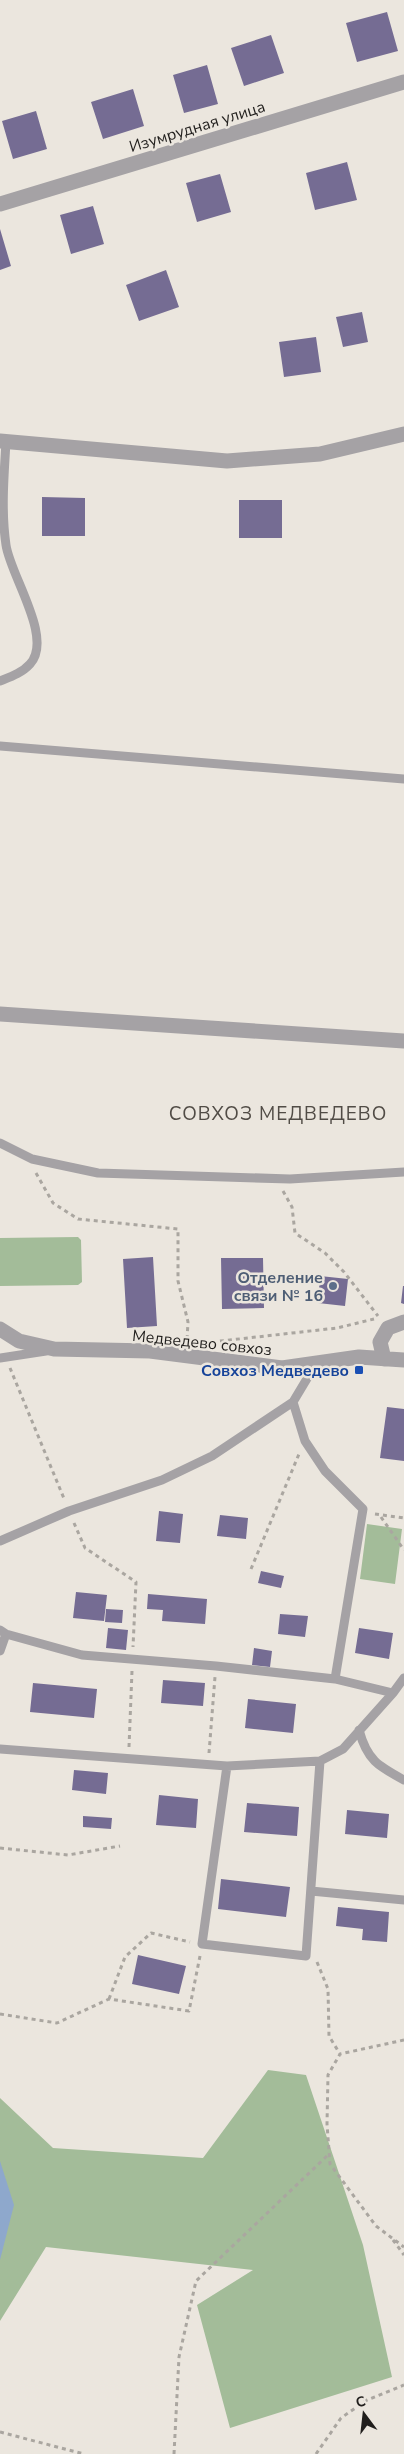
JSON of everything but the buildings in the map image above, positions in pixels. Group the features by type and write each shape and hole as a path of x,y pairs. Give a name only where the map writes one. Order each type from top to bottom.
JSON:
{"street":[{"name":"Изумрудная улица","path":"0,204 404,82"},
{"path":"3,441 227,461 320,454 404,434"},
{"path":"0,1014 404,1041"},
{"path":"384,1359 380,1342 383,1323 404,1322"},
{"name":"Медведево совхоз","path":"0,1329 19,1341 54,1349 150,1352 282,1368 359,1357 404,1360"}],"lane":[{"path":"0,681 16,675 31,664 38,644 32,613 13,571 6,546 3,441"},
{"path":"0,746 404,779"},
{"path":"0,1143 32,1159 98,1173 277,1179 404,1172"},
{"path":"3,1358 54,1349"},
{"path":"0,1540 69,1511 189,1469 293,1402 318,1362"},
{"path":"293,1402 304,1441 325,1471 363,1509 334,1679"},
{"path":"0,1651 3,1632 82,1655 216,1666 334,1679 393,1693"},
{"path":"0,1749 227,1766 320,1761 342,1749 393,1693 404,1678"},
{"path":"359,1730 364,1749 381,1768 404,1780"},
{"path":"227,1766 202,1944 306,1956 320,1761"},
{"path":"310,1891 404,1900"}],"path":[{"path":"32,1159 35,1170 53,1203 78,1219 178,1229 178,1281 188,1322 186,1356"},
{"path":"277,1179 292,1207 295,1233 325,1253 344,1272 383,1323"},
{"path":"210,1342 383,1323"},
{"path":"3,1358 85,1548 136,1582 128,1758"},
{"path":"251,1569 304,1441"},
{"path":"363,1509 381,1516 404,1518"},
{"path":"381,1516 404,1550"},
{"path":"208,1764 216,1666"},
{"path":"0,1848 68,1855 120,1846"},
{"path":"0,2014 57,2023 109,1999 189,2011 202,1944 151,1933 125,1957 109,1999"},
{"path":"306,1947 316,1959 328,1989 329,2036 340,2054"},
{"path":"404,2040 340,2054 328,2075 326,2124 330,2164 376,2226 404,2247"},
{"path":"174,2454 179,2357 196,2281 329,2154"},
{"path":"392,2237 404,2255"},
{"path":"316,2454 341,2418 367,2400 404,2385"},
{"path":"0,2432 84,2454"}],"green space":[{"path":"78,1237 81,1240 82,1282 78,1285 0,1286 0,1238"},
{"path":"367,1524 402,1529 395,1584 360,1579"},
{"path":"268,2070 306,2075 363,2245 392,2377 230,2428 197,2305 253,2270 46,2247 0,2321 0,2098 53,2148 203,2158"}],"water":[{"path":"0,2161 14,2205 0,2260"}],"place":[{"name":"Отделение связи № 16","path":"333,1286"},
{"name":"Совхоз Медведево","path":"359,1370"}],"district":[{"name":"СОВХОЗ МЕДВЕДЕВО","path":"278,1113"}]}
